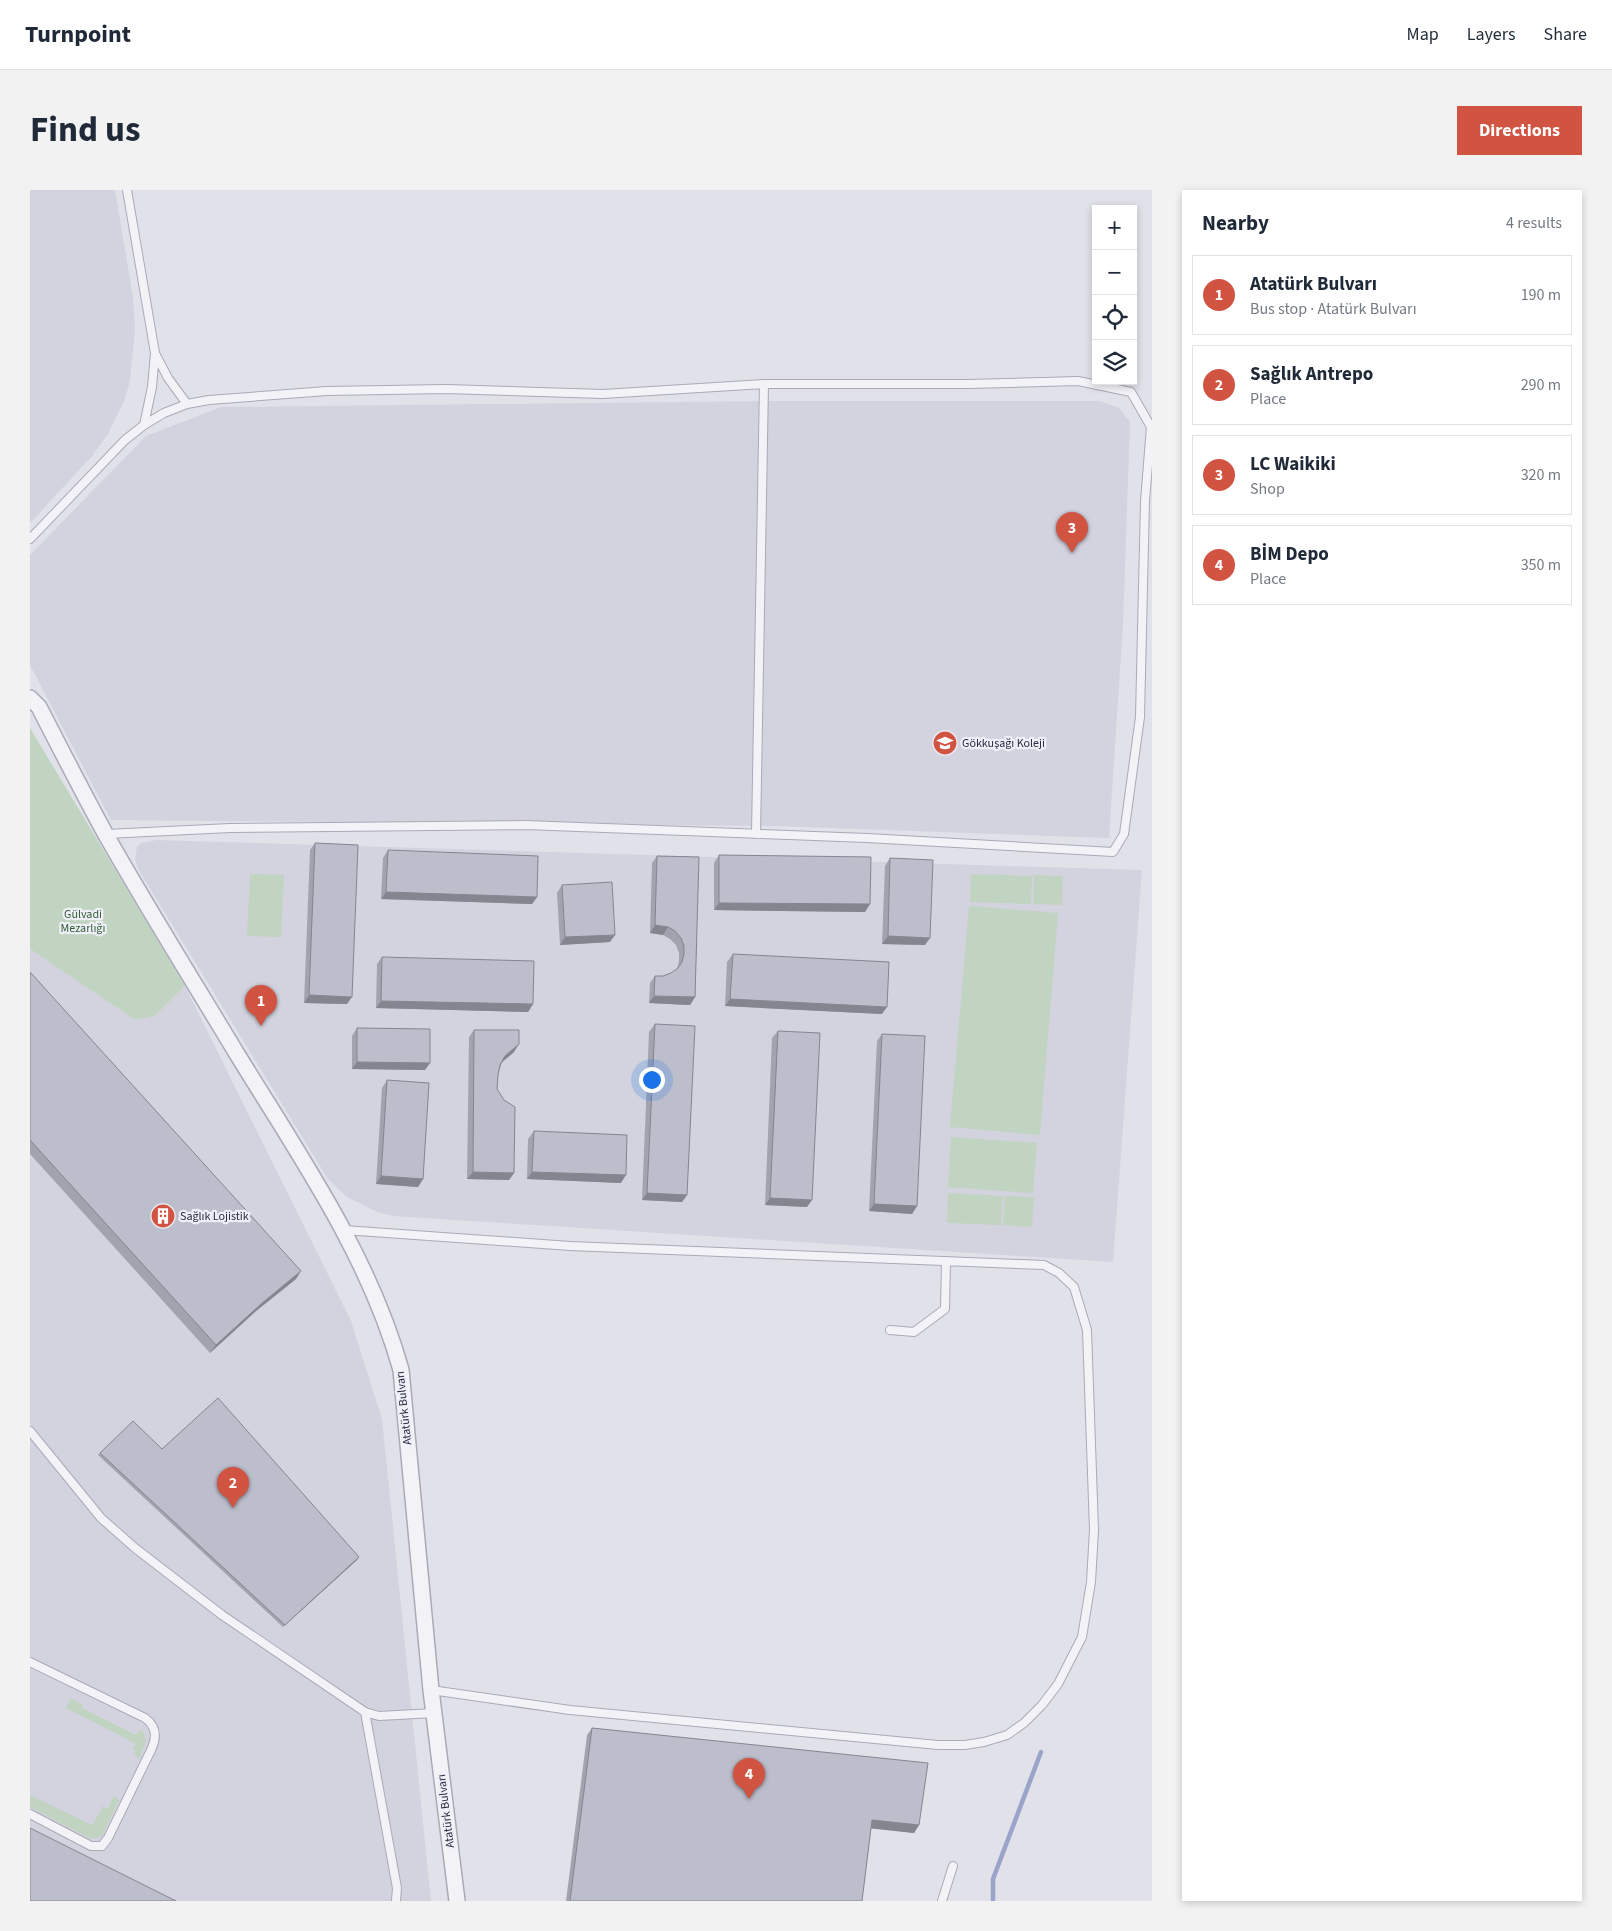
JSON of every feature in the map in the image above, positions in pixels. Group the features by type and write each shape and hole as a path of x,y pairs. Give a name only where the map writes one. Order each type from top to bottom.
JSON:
{"street":[{"name":"Atatürk Bulvarı","path":"30,688 34,702 106,834 344,1230 384,1315 401,1370 431,1690 456,1901"}],"lane":[{"path":"128,190 155,353 152,387 144,424"},
{"path":"155,353 168,378 187,404"},
{"path":"30,540 125,440 144,424 164,413 187,404 209,400 327,391 446,389 603,394 764,384 1078,382 1131,392 1151,427 1145,501 1140,716 1124,834 1113,852 867,838 525,825 230,828 106,834"},
{"path":"756,834 764,384"},
{"path":"344,1230 570,1246 1044,1265 1059,1273 1074,1286 1087,1330 1094,1530 1087,1612 1082,1637 1070,1664 1058,1684 1042,1705 1024,1723 1006,1735 984,1742 964,1745 938,1745 570,1710 431,1690"},
{"path":"890,1330 914,1332 945,1309 946,1261"},
{"path":"30,1431 100,1518 222,1615 365,1712 379,1716 434,1713"},
{"path":"30,1662 146,1718 152,1724 155,1734 152,1748 108,1838 102,1846 95,1847 86,1844 30,1814"},
{"path":"365,1712 397,1888 396,1901"},
{"path":"942,1901 953,1866"}],"shaded area":[{"path":"30,190 115,190 133,297 135,330 130,381 124,401 108,434 92,456 30,523"},
{"path":"773,401 1100,401 1119,408 1130,422 1123,625 1109,838 774,826 111,820 30,665 30,555 146,436 221,407"},
{"path":"156,840 1142,870 1113,1262 393,1216 377,1212 347,1197 328,1179 138,869 135,859 137,847 141,843"},
{"path":"30,949 135,1020 155,1016 185,986 351,1321 382,1419 431,1901 30,1901"}],"green space":[{"name":"Gülvadi Mezarlığı","path":"30,728 185,986 155,1016 135,1020 30,949"},
{"path":"250,874 284,875 281,937 247,936"},
{"path":"971,874 1032,876 1031,904 970,902"},
{"path":"1034,875 1063,876 1062,905 1033,904"},
{"path":"969,906 1058,913 1040,1135 950,1127"},
{"path":"951,1137 1037,1143 1033,1193 948,1187"},
{"path":"948,1193 1003,1196 1001,1225 947,1223"},
{"path":"1005,1196 1034,1197 1032,1227 1003,1225"},
{"path":"71,1698 83,1705 82,1708 136,1735 139,1730 143,1731 146,1741 140,1758 134,1755 136,1751 133,1749 135,1743 66,1708"},
{"path":"30,1795 92,1825 103,1806 108,1809 114,1796 119,1800 102,1836 91,1839 30,1807"}],"building":[{"path":"315,843 358,845 352,997 309,995"},
{"path":"388,850 538,856 537,897 386,892"},
{"path":"719,855 871,857 870,904 719,903"},
{"path":"657,856 699,857 695,997 654,996 655,976 663,976 678,968 684,954 681,938 675,931 668,927 655,925"},
{"path":"890,858 933,860 930,938 888,936"},
{"path":"612,882 615,935 565,937 562,885"},
{"path":"733,954 889,962 887,1007 730,999"},
{"path":"382,957 534,961 533,1004 381,1001"},
{"name":"Sağlık Lojistik","path":"30,972 301,1271 216,1345 30,1140"},
{"path":"655,1024 695,1026 687,1195 647,1193"},
{"path":"357,1028 430,1029 430,1063 357,1062"},
{"path":"474,1030 519,1030 519,1044 505,1056 500,1065 497,1089 504,1100 515,1107 514,1173 473,1172"},
{"path":"778,1031 820,1033 812,1200 770,1198"},
{"path":"882,1034 925,1036 917,1206 874,1204"},
{"path":"387,1080 429,1083 423,1179 381,1176"},
{"path":"534,1131 627,1135 626,1175 532,1172"},
{"path":"218,1398 359,1557 285,1625 100,1453 133,1421 162,1449"},
{"path":"592,1728 928,1763 919,1825 872,1820 862,1901 570,1901"},
{"path":"30,1828 176,1901 30,1901"}],"waterway":[{"path":"993,1901 993,1879 1041,1752"}],"place":[{"name":"LC Waikiki","path":"1072,553"},
{"name":"Gökkuşağı Koleji","path":"945,743"},
{"name":"Atatürk Bulvarı","path":"261,1026"},
{"name":"Sağlık Lojistik","path":"163,1216"},
{"name":"Sağlık Antrepo","path":"233,1508"},
{"name":"BİM Depo","path":"749,1799"}]}
